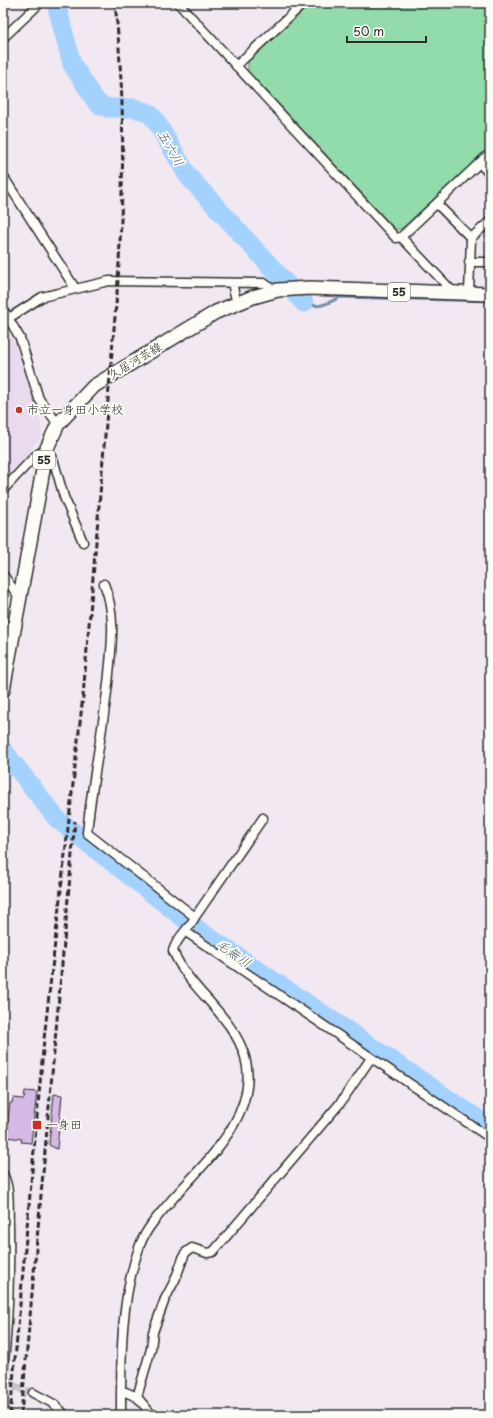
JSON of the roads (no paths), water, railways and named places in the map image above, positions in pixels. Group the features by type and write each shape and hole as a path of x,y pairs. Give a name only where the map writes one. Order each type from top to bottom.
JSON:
{"main road":[{"name":"久居河芸線","path":"3,690 6,654 20,598 47,448 58,424 94,386 216,312 276,291 309,288 490,294"}],"street":[{"path":"3,38 39,3"},
{"path":"178,3 396,238 401,237 490,153"},
{"path":"236,66 304,3"},
{"path":"480,164 490,174"},
{"path":"3,176 74,288"},
{"path":"437,204 471,238"},
{"path":"469,293 471,238 490,221"},
{"path":"401,237 454,292"},
{"path":"469,262 490,262"},
{"path":"9,318 42,297 74,288 118,281 264,284 276,291"},
{"path":"232,283 237,304"},
{"path":"3,309 20,338 39,399 58,424"},
{"path":"3,490 35,456 47,448 54,462 64,498 83,542"},
{"path":"3,575 20,598"},
{"path":"3,590 10,584"},
{"path":"104,584 110,599 113,631 105,712 90,801 87,833 194,918"},
{"path":"121,1415 122,1331 125,1296 142,1240 148,1228 203,1166 236,1122 247,1088 247,1069 245,1057 236,1036 192,981 173,951 174,946 187,931 194,918 263,818"},
{"path":"187,931 490,1138"},
{"path":"137,1398 151,1349 153,1332 185,1252 192,1248 207,1253 213,1252 341,1102 371,1058"},
{"path":"3,1174 8,1190 9,1305 3,1372"},
{"path":"121,1390 137,1398 152,1415"},
{"path":"33,1393 54,1404 64,1415"}],"waterway":[{"name":"五六川","path":"56,3 72,64 97,103 108,108 134,108 147,112 154,118 188,176 304,303"},
{"path":"304,303 319,306 327,304 340,297 490,301"},
{"name":"毛無川","path":"3,750 57,819 200,931 490,1127"}],"tunnel":[{"path":"3,1382 33,1393"}],"railway":[{"path":"10,1415 44,1039 83,696 118,281 123,145 122,91 115,3"},
{"path":"21,1415 75,821"}],"place":[{"name":"市立一身田小学校","path":"19,410"},
{"name":"一身田","path":"37,1125"}]}
